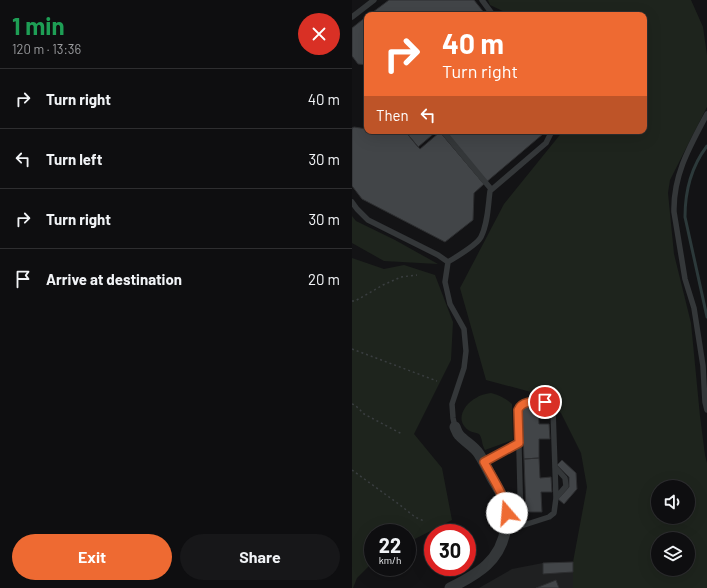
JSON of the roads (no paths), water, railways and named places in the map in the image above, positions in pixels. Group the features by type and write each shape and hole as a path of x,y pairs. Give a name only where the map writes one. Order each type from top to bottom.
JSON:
{"street":[{"path":"450,588 474,576 494,557 505,532 507,518 506,506 484,462 474,448 458,434 455,427"}],"lane":[{"path":"352,17 374,0"},
{"path":"482,0 491,12"},
{"path":"707,114 680,170 676,184 674,205 685,279 694,308 703,366 705,402 707,410"},
{"path":"445,134 491,189"},
{"path":"448,262 466,251 481,238 486,222 491,189 546,143 550,134"},
{"path":"352,202 368,220 438,255 448,262"},
{"path":"448,262 446,282 450,304 464,329 466,351 464,368 452,404 455,427"},
{"path":"505,532 549,517 554,513 556,498 553,410 550,405 545,402 524,403 520,405 518,410 521,526"},
{"path":"484,462 519,443"},
{"path":"555,467 566,478 566,486 556,498"}],"waterway":[{"path":"707,146 701,154 693,171 685,208 685,217 707,317"}]}
